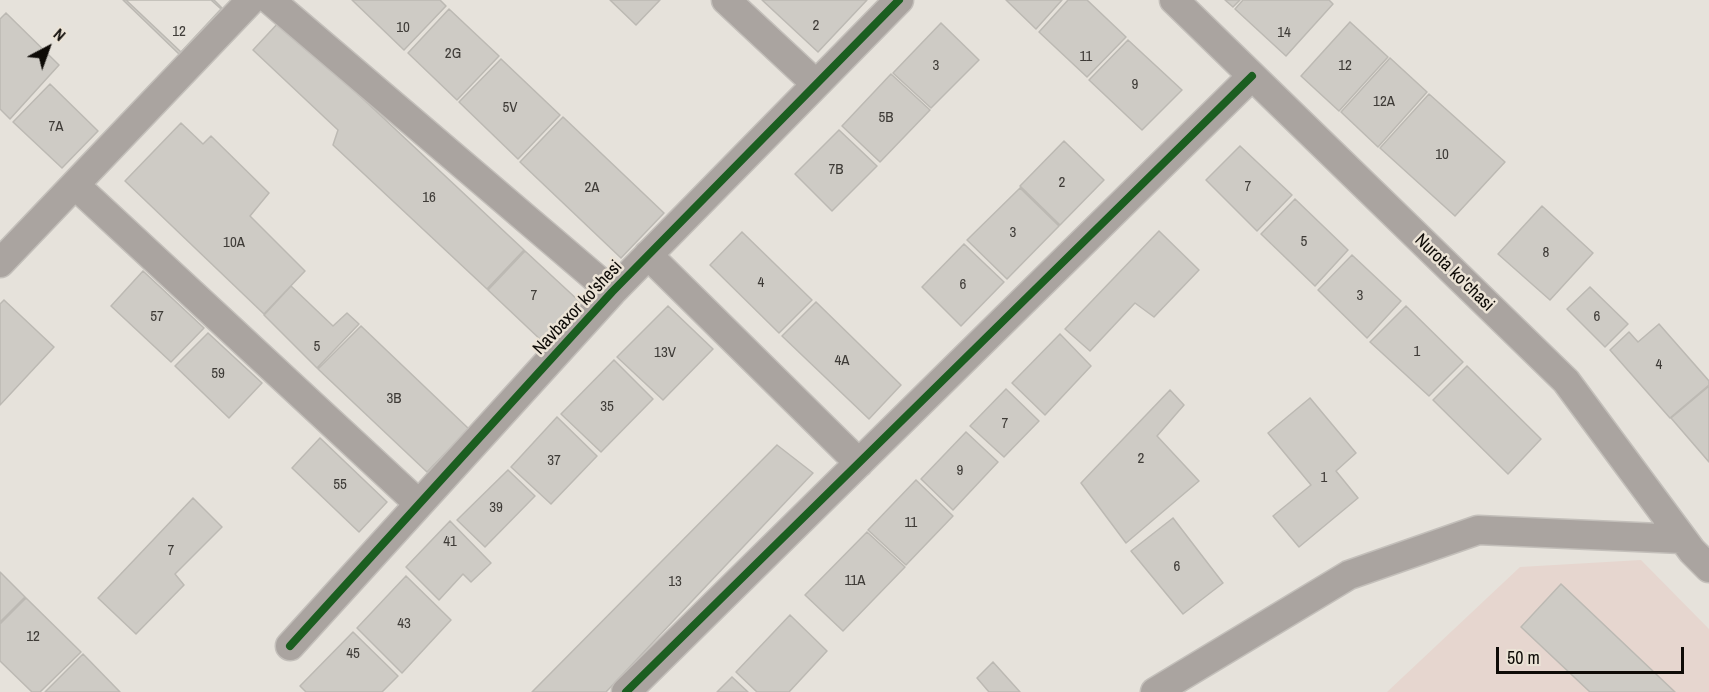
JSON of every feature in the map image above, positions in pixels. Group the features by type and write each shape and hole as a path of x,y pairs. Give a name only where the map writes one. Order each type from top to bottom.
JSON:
{"street":[{"path":"5,249 75,185 251,0"},
{"path":"270,0 612,292"},
{"path":"726,0 816,84"},
{"name":"Navbaxor ko'shesi","path":"290,646 612,292 898,0"},
{"name":"Nurota ko'chasi","path":"1174,0 1566,381 1682,539 1709,568"},
{"path":"626,692 1252,76"},
{"path":"75,185 419,504"},
{"path":"648,255 859,464"},
{"path":"1155,692 1349,575 1478,530 1682,539"}],"shaded area":[{"path":"1641,560 1709,629 1709,692 1387,692 1520,567"}],"building":[{"path":"123,0 214,0 223,9 180,55"},
{"path":"126,0 211,0 221,9 181,52"},
{"path":"352,0 440,0 446,6 404,50"},
{"path":"610,0 660,0 636,25"},
{"path":"762,0 867,0 818,52"},
{"path":"1006,0 1062,0 1036,29"},
{"path":"1068,0 1087,0 1126,37 1087,77 1039,32"},
{"path":"1225,0 1240,0 1233,7"},
{"path":"1243,0 1329,0 1333,4 1286,56 1235,9"},
{"path":"449,9 499,56 457,100 408,53"},
{"path":"6,13 59,65 10,119 0,109 0,19"},
{"path":"280,21 524,250 487,289 333,145 338,130 253,50"},
{"path":"1350,22 1388,57 1339,111 1301,76"},
{"path":"941,23 979,60 931,108 893,73"},
{"path":"1128,40 1182,90 1142,130 1089,80"},
{"path":"1390,58 1427,92 1378,147 1341,112"},
{"path":"501,59 560,115 518,159 459,102"},
{"path":"891,74 930,110 880,162 842,126"},
{"path":"50,84 98,131 62,168 13,122"},
{"path":"1429,94 1505,162 1455,216 1380,148"},
{"path":"563,117 664,213 621,258 520,162"},
{"path":"181,123 203,144 211,136 269,193 250,216 305,271 264,314 125,181"},
{"path":"839,130 877,166 832,211 795,174"},
{"path":"1064,141 1104,180 1060,225 1020,186"},
{"path":"1240,146 1292,195 1257,231 1206,180"},
{"path":"1020,188 1059,226 1007,279 967,240"},
{"path":"1295,199 1348,250 1315,286 1261,234"},
{"path":"1542,206 1593,253 1550,300 1498,254"},
{"path":"1159,231 1199,270 1154,317 1135,303 1090,351 1065,329"},
{"path":"742,232 812,300 779,333 710,265"},
{"path":"964,244 1004,282 961,326 922,287"},
{"path":"525,251 580,302 543,342 488,290"},
{"path":"1352,255 1401,301 1367,338 1318,290"},
{"path":"143,271 204,328 171,362 111,306"},
{"path":"291,286 333,326 347,313 359,324 317,368 264,315"},
{"path":"1590,287 1628,324 1605,347 1567,309"},
{"path":"4,300 54,347 0,405 0,304"},
{"path":"816,302 901,385 869,419 782,336"},
{"path":"668,306 713,349 663,400 617,357"},
{"path":"1406,306 1463,362 1429,396 1370,342"},
{"path":"1659,324 1709,381 1709,385 1670,418 1610,350 1629,332 1638,342"},
{"path":"361,326 469,429 427,472 318,369"},
{"path":"208,333 262,383 229,418 175,366"},
{"path":"1060,334 1091,366 1045,415 1012,383"},
{"path":"614,360 653,399 601,452 561,414"},
{"path":"1467,366 1541,439 1508,474 1433,400"},
{"path":"1709,386 1709,462 1671,418"},
{"path":"1006,389 1039,421 1004,457 970,426"},
{"path":"1170,390 1184,405 1157,436 1199,481 1126,543 1081,483"},
{"path":"1310,398 1356,453 1336,471 1358,498 1299,547 1273,516 1311,485 1268,433"},
{"path":"557,417 597,456 551,504 511,467"},
{"path":"966,432 998,462 953,510 921,479"},
{"path":"320,438 387,502 359,532 292,468"},
{"path":"777,445 813,473 606,692 532,692"},
{"path":"508,470 535,496 485,547 457,520"},
{"path":"916,480 953,516 906,565 868,530"},
{"path":"193,498 222,527 175,574 184,585 136,634 98,598"},
{"path":"1173,518 1223,583 1183,614 1131,551"},
{"path":"450,521 491,563 471,582 463,574 439,600 406,567"},
{"path":"867,532 905,567 843,631 805,595"},
{"path":"0,572 26,598 0,624"},
{"path":"406,576 451,620 402,673 357,628"},
{"path":"1561,584 1675,692 1590,692 1521,627"},
{"path":"25,597 81,652 40,692 32,692 0,661 0,622"},
{"path":"790,615 827,651 789,692 757,692 736,672"},
{"path":"353,632 398,676 382,692 306,692 300,686"},
{"path":"83,654 120,692 45,692"},
{"path":"993,662 1020,692 989,692 977,678"},
{"path":"732,677 748,692 717,692"}],"cycle path":[{"path":"290,646 612,292 899,0"},
{"path":"626,692 1252,76"}]}
